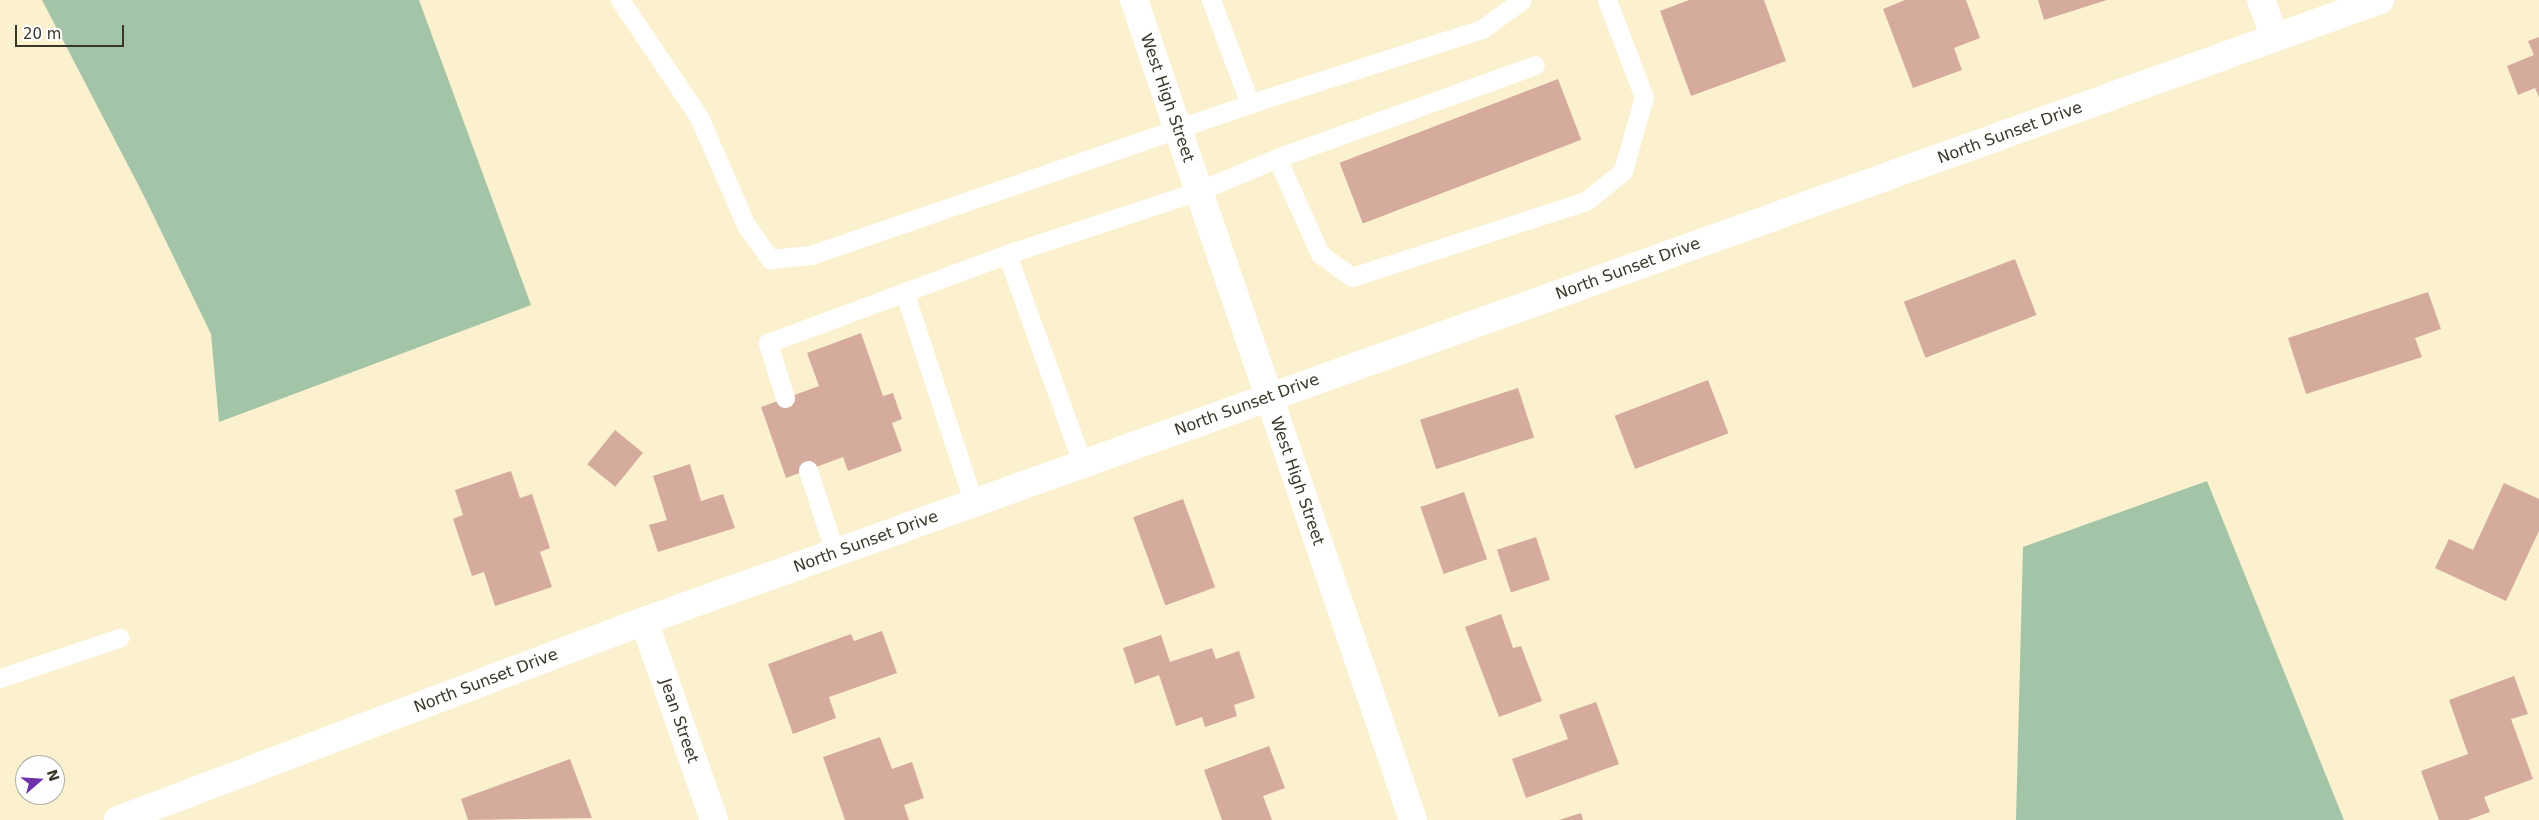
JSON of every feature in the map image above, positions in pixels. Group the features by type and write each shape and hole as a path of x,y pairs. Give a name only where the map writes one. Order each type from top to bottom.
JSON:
{"main road":[{"path":"2261,0 2275,38"},
{"name":"North Sunset Drive","path":"118,820 644,621 2380,0"},
{"name":"West High Street","path":"1137,1 1178,129 1413,820"},
{"name":"Jean Street","path":"644,621 714,820"}],"lane":[{"path":"620,0 699,117 746,225 770,258 810,255 1250,104 1482,29 1522,0"},
{"path":"1211,0 1250,104"},
{"path":"1277,158 1320,254 1352,278 1586,201 1623,171 1644,97 1607,0"},
{"path":"785,398 768,342 905,294 1007,254 1199,191 1277,158 1535,64"},
{"path":"1007,254 1082,465"},
{"path":"905,294 974,504"},
{"path":"808,470 835,553"},
{"path":"0,678 119,638"}],"green space":[{"path":"42,0 419,0 531,305 219,422 211,334 143,194"},
{"path":"2207,481 2344,820 2016,820 2023,547"}],"building":[{"path":"1689,0 1764,0 1786,61 1691,96 1660,11"},
{"path":"1905,0 1966,0 1980,38 1954,48 1962,70 1913,88 1883,9"},
{"path":"2038,0 2107,0 2044,20"},
{"path":"2539,37 2539,97 2535,88 2518,95 2507,66 2534,55 2528,41"},
{"path":"1558,79 1581,140 1363,224 1340,163"},
{"path":"2015,259 2037,315 1925,358 1904,302"},
{"path":"2428,292 2441,329 2415,338 2422,357 2306,394 2288,338"},
{"path":"861,333 883,396 893,393 902,419 892,423 902,451 848,471 843,457 786,478 761,407 819,386 807,353"},
{"path":"1708,380 1728,433 1635,469 1615,416"},
{"path":"1518,388 1534,437 1436,469 1420,420"},
{"path":"615,430 643,453 615,487 587,464"},
{"path":"690,464 701,501 723,494 735,528 658,552 649,525 667,520 653,476"},
{"path":"511,471 520,498 532,494 550,548 540,552 552,587 495,606 484,572 472,576 453,519 463,515 455,490"},
{"path":"2504,483 2539,499 2539,531 2506,601 2435,568 2449,539 2473,550"},
{"path":"1464,492 1487,559 1444,574 1421,507"},
{"path":"1183,499 1215,587 1165,605 1133,517"},
{"path":"1536,537 1550,580 1511,592 1497,550"},
{"path":"1501,614 1513,648 1521,646 1542,701 1499,717 1465,627"},
{"path":"882,631 897,673 829,697 836,718 793,734 768,664 851,634 854,641"},
{"path":"1161,635 1170,662 1212,648 1216,659 1239,651 1255,698 1234,705 1237,716 1205,727 1202,717 1176,726 1159,675 1135,684 1123,648"},
{"path":"2514,676 2528,714 2511,719 2533,779 2484,797 2490,812 2468,820 2439,820 2421,771 2468,754 2449,700"},
{"path":"1596,702 1619,764 1526,798 1512,759 1568,739 1559,715"},
{"path":"880,737 892,769 912,762 924,798 904,805 909,820 845,820 823,757"},
{"path":"1269,746 1285,788 1263,796 1272,820 1222,820 1204,770"},
{"path":"570,759 592,818 468,820 461,799"},
{"path":"1581,813 1583,820 1559,820"}]}
